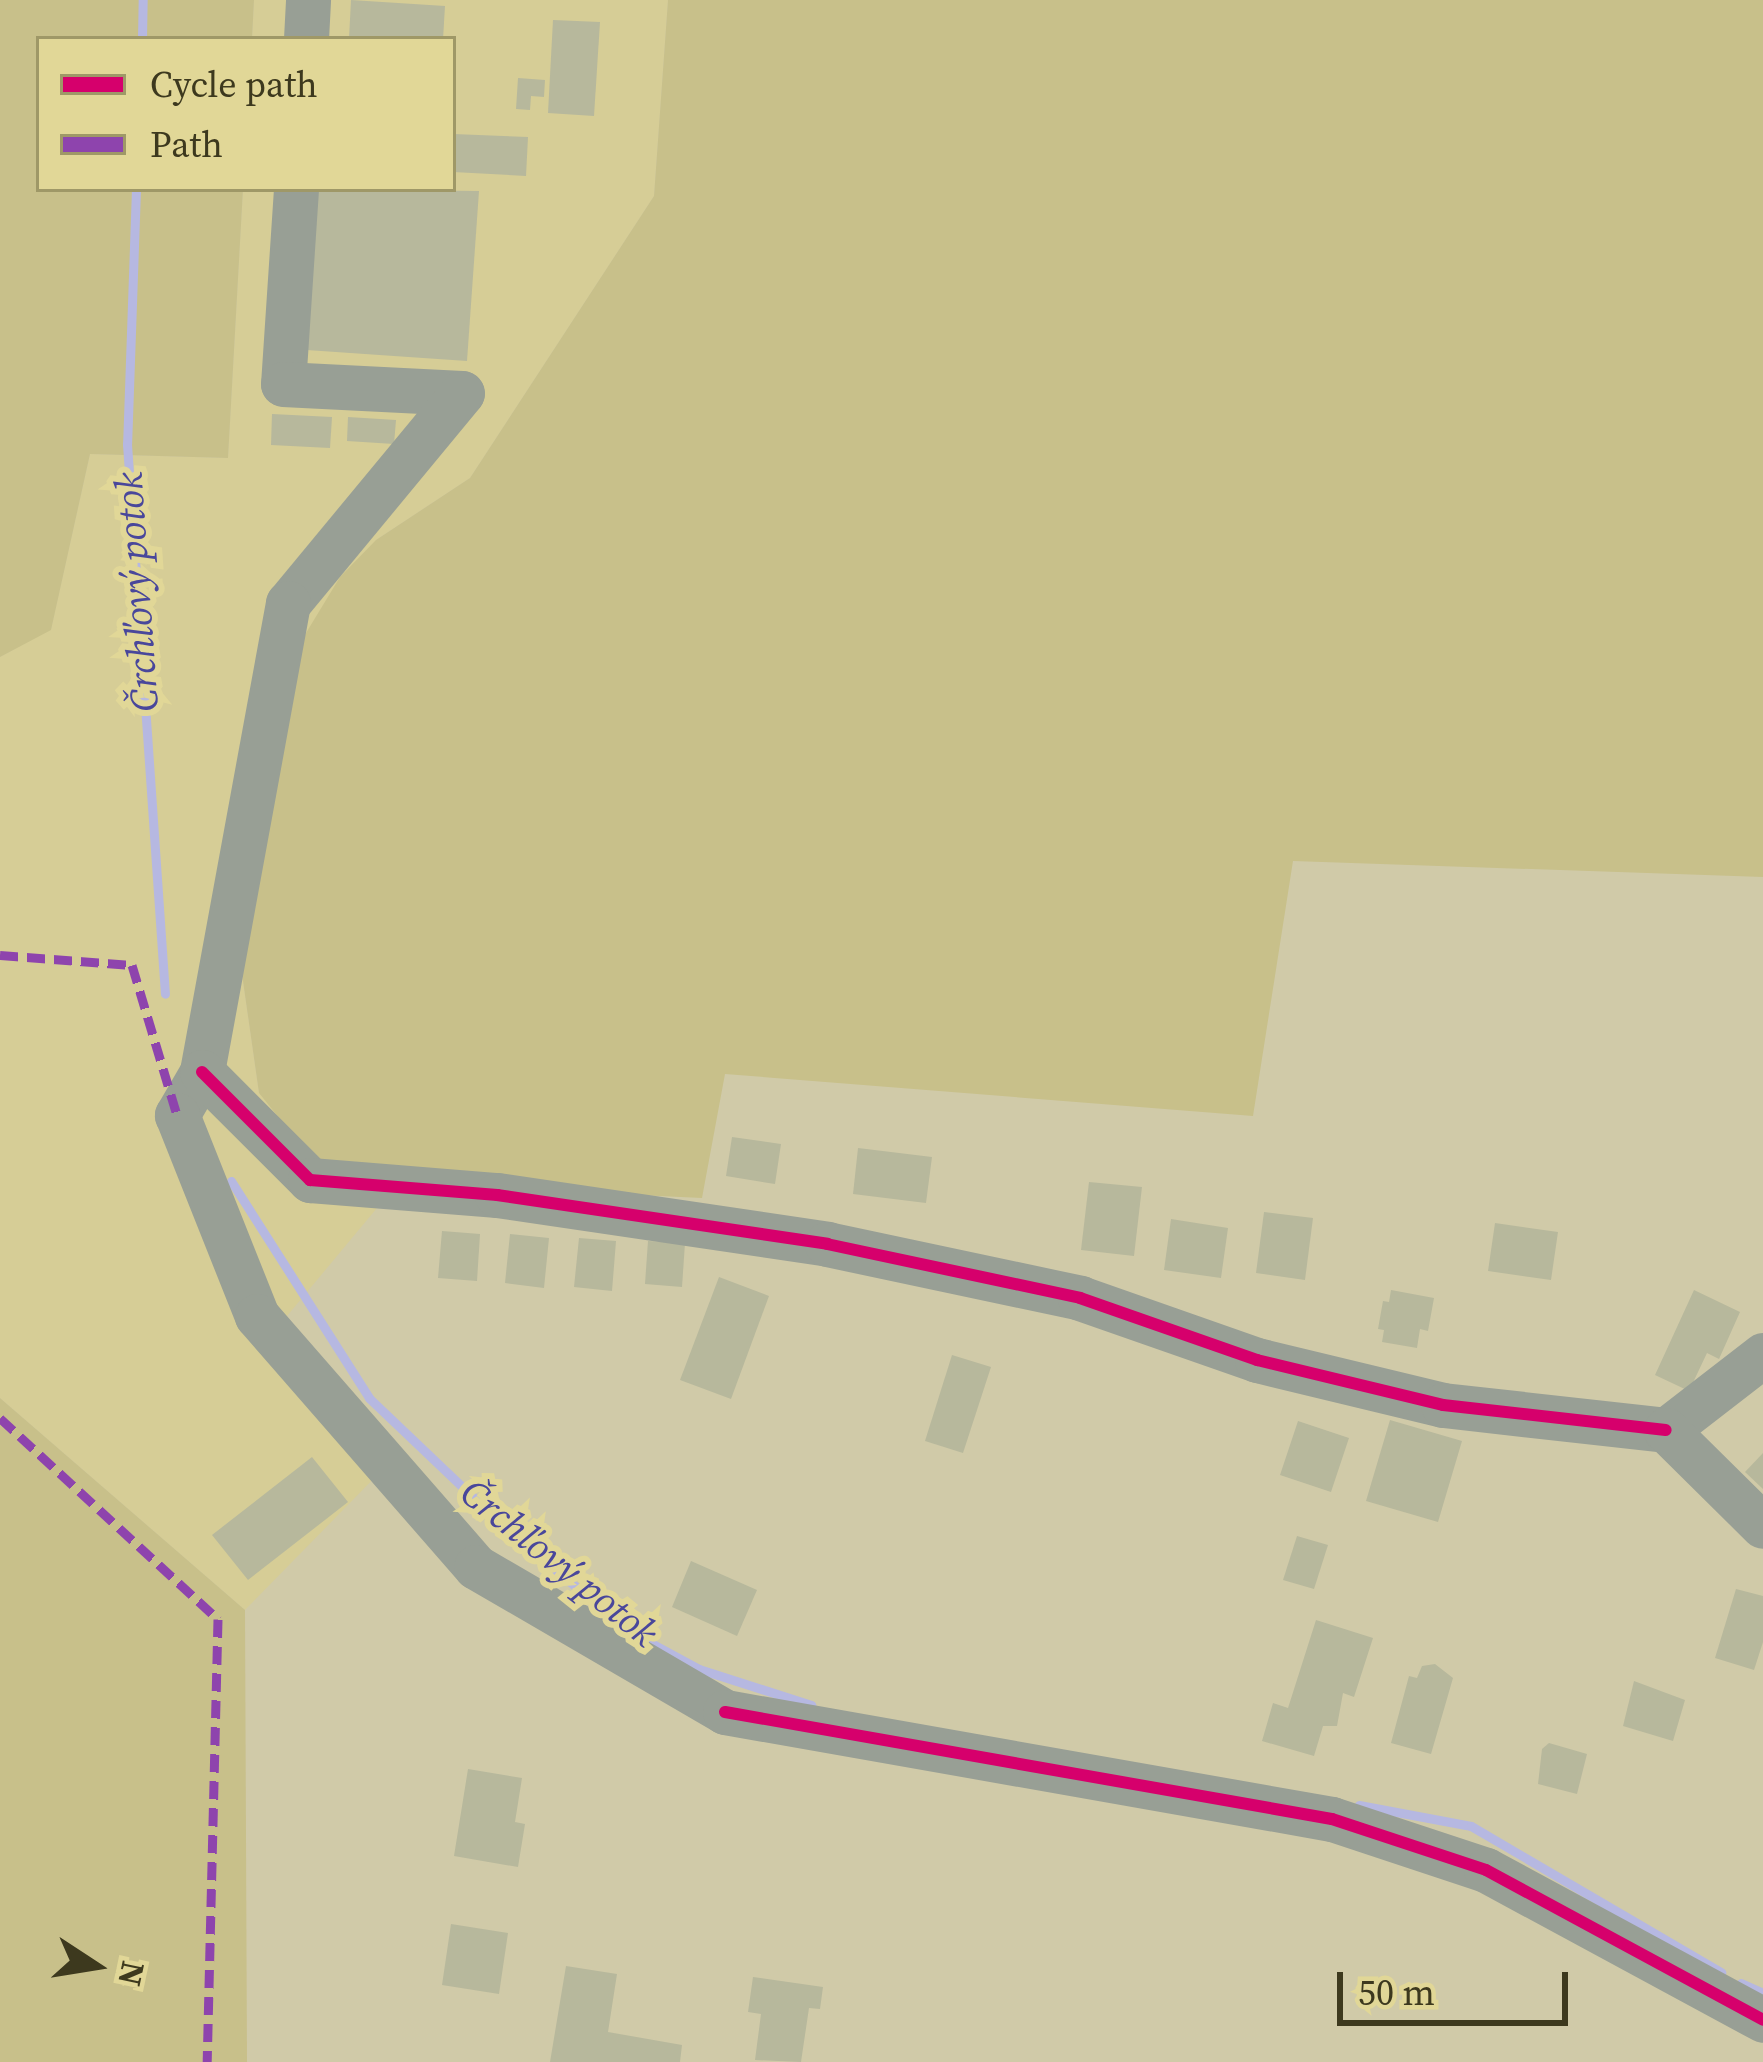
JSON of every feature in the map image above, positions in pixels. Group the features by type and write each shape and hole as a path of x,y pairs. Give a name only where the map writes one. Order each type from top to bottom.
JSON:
{"street":[{"path":"306,36 308,0"},
{"path":"296,192 283,383 462,393 288,603 202,1072 176,1114 257,1316 476,1567 725,1712 1332,1819 1486,1870 1763,2020"},
{"path":"202,1072 310,1180 497,1195 827,1244 1080,1298 1257,1360 1443,1405 1666,1430 1763,1526"},
{"path":"1666,1430 1763,1355"}],"shaded area":[{"path":"0,0 254,0 252,36 36,36 36,192 243,192 228,458 90,454 51,630 0,657"},
{"path":"254,0 668,0 654,196 470,478 376,540 238,946 259,1093 397,1184 287,1316 390,1462 245,1610 0,1398 0,657 51,629 90,454 228,458 243,192 456,192 456,36 252,36"},
{"path":"668,0 1763,0 1763,877 1293,861 1253,1116 725,1074 702,1198 397,1184 309,1155 259,1093 238,946 285,687 306,633 340,577 376,540 470,478 654,196"},
{"path":"0,1398 245,1610 247,2062 0,2062"}],"building":[{"path":"351,0 445,6 443,36 349,36"},
{"path":"553,20 600,22 594,116 548,113"},
{"path":"518,78 545,80 544,97 531,96 530,110 516,109"},
{"path":"456,134 528,137 526,176 456,172"},
{"path":"479,191 467,361 292,349 303,192"},
{"path":"272,414 332,417 330,448 271,445"},
{"path":"348,417 396,420 394,444 347,441"},
{"path":"732,1137 781,1144 775,1184 726,1176"},
{"path":"858,1148 932,1157 926,1203 853,1194"},
{"path":"1089,1182 1142,1187 1134,1256 1081,1250"},
{"path":"1264,1212 1313,1218 1305,1280 1256,1273"},
{"path":"1171,1219 1228,1228 1221,1278 1164,1270"},
{"path":"1495,1223 1558,1232 1551,1280 1488,1271"},
{"path":"442,1231 480,1234 477,1281 438,1278"},
{"path":"510,1234 549,1238 544,1288 505,1283"},
{"path":"579,1238 616,1241 612,1291 574,1287"},
{"path":"648,1241 685,1243 682,1287 645,1284"},
{"path":"719,1277 769,1296 731,1399 680,1380"},
{"path":"1391,1290 1434,1298 1428,1331 1420,1329 1417,1348 1382,1342 1384,1330 1378,1329 1383,1301 1389,1302"},
{"path":"1694,1290 1740,1312 1719,1359 1707,1353 1689,1391 1655,1375"},
{"path":"952,1355 991,1367 963,1453 925,1441"},
{"path":"1390,1420 1462,1441 1438,1522 1366,1501"},
{"path":"1298,1421 1349,1438 1331,1492 1280,1475"},
{"path":"1763,1453 1763,1489 1745,1472"},
{"path":"312,1457 348,1502 248,1580 212,1535"},
{"path":"1297,1536 1328,1545 1314,1589 1283,1580"},
{"path":"691,1561 757,1590 737,1636 672,1607"},
{"path":"1736,1589 1763,1596 1763,1642 1754,1670 1715,1658"},
{"path":"1316,1620 1373,1638 1354,1697 1343,1693 1337,1726 1323,1726 1314,1756 1262,1741 1273,1703 1288,1708"},
{"path":"1435,1664 1453,1678 1431,1754 1391,1743 1409,1676 1417,1678 1422,1666"},
{"path":"1634,1681 1685,1700 1673,1741 1623,1726"},
{"path":"1549,1743 1587,1754 1577,1794 1538,1784 1542,1749"},
{"path":"468,1769 522,1778 515,1822 525,1824 518,1867 454,1856"},
{"path":"451,1924 508,1933 499,1994 442,1985"},
{"path":"566,1966 617,1974 608,2032 682,2045 680,2062 550,2062"},
{"path":"753,1977 823,1987 820,2009 809,2008 801,2062 755,2060 761,2014 748,2012"}],"waterway":[{"name":"Črchľový potok","path":"142,36 143,0"},
{"name":"Črchľový potok","path":"136,192 127,444 165,994"},
{"name":"Črchľový potok","path":"231,1181 369,1398 519,1541 636,1635 699,1669 811,1705"},
{"name":"Črchľový potok","path":"1359,1805 1471,1826 1721,1972"},
{"name":"Črchľový potok","path":"1741,1983 1763,1993"}],"marked path":[{"path":"0,955 132,965 177,1115"},
{"path":"0,1418 218,1619 207,2062"}],"cycle path":[{"path":"202,1072 310,1180 497,1195 827,1244 1080,1298 1257,1360 1443,1405 1666,1430"},
{"path":"725,1712 1332,1819 1486,1870 1763,2020"}]}
